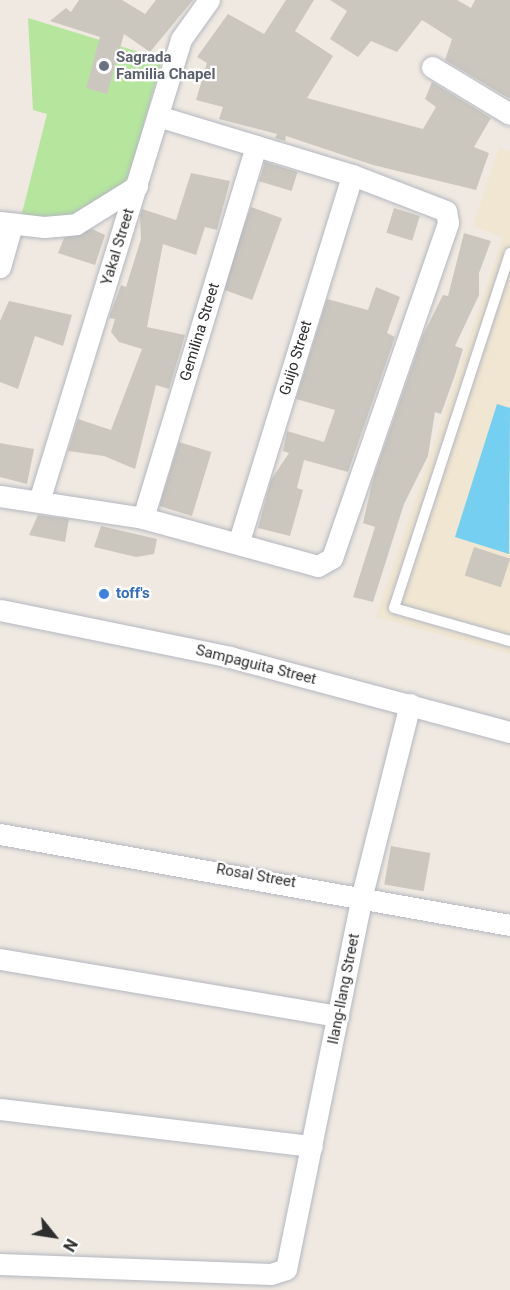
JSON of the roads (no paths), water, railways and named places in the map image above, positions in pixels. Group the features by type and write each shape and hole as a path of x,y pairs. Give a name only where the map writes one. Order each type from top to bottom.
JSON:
{"street":[{"name":"Yakal Street","path":"39,501 181,39 209,0"},
{"path":"432,67 510,114"},
{"path":"0,496 143,518 239,541 324,566 332,558 440,245 446,211 352,175 158,116"},
{"name":"Gemilina Street","path":"143,518 256,146"},
{"name":"Guijo Street","path":"239,541 352,175"},
{"path":"0,267 6,224 76,224 137,186"},
{"name":"Sampaguita Street","path":"0,610 230,657 510,732"},
{"name":"Ilang-Ilang Street","path":"0,1264 282,1272 289,1264 362,895 410,704"},
{"name":"Rosal Street","path":"0,834 362,895 510,925"},
{"path":"0,959 338,1017"},
{"path":"0,1110 312,1146"}],"lane":[{"path":"510,253 394,608 510,640"}],"water":[{"path":"497,404 510,408 509,554 455,537"}],"place":[{"name":"Sagrada Familia Chapel","path":"104,66"},
{"name":"toff's","path":"104,594"}]}
